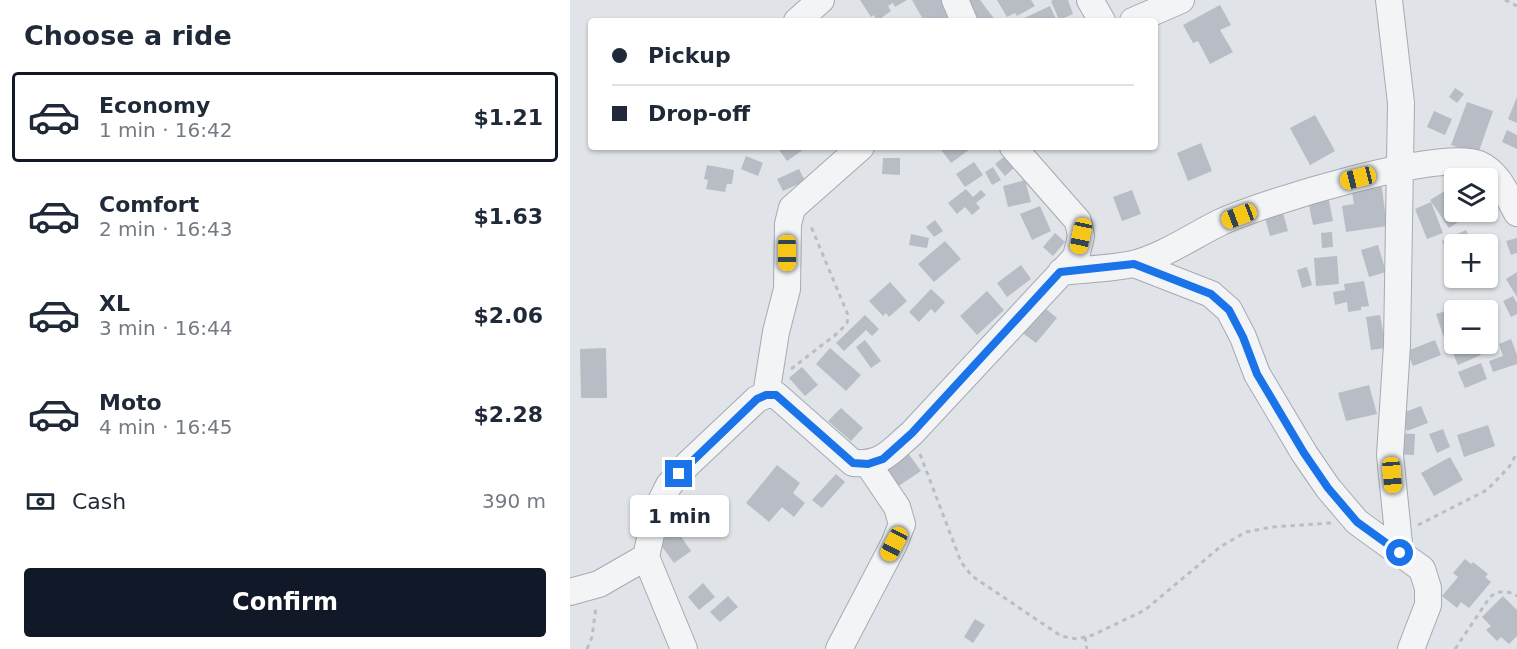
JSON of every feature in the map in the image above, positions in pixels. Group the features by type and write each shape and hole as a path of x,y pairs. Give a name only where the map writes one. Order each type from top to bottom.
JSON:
{"street":[{"path":"800,18 820,0"},
{"path":"955,0 963,18"},
{"path":"1090,0 1100,18"},
{"path":"1140,18 1181,0"},
{"path":"1389,0 1401,103 1397,345 1390,455 1399,544"},
{"path":"684,649 646,557 656,512 669,484 767,391 776,332 787,289 788,224 792,208 858,150"},
{"path":"767,391 776,395 853,463 868,464 883,459 912,433 1076,256 1081,236 1077,221 1016,150"},
{"path":"1060,272 1134,264 1220,223 1258,208 1399,168 1451,162 1476,163 1492,171 1517,213"},
{"path":"1134,264 1211,294 1229,310 1243,337 1257,374 1304,453 1328,488 1357,522 1399,544 1422,569 1428,588 1428,605 1411,649"},
{"path":"839,649 894,544 902,524 897,507 868,464"},
{"path":"570,592 599,584 646,557"}],"path":[{"path":"1505,0 1517,6"},
{"path":"767,391 847,323 848,315 800,200"},
{"path":"912,433 949,536 961,562 972,576 1061,636 1077,639 1085,637 1145,610 1220,547 1246,532 1272,527 1357,522"},
{"path":"1399,544 1487,490 1509,467 1517,453"},
{"path":"587,649 592,637 599,584"},
{"path":"1455,649 1490,597 1503,591 1517,596"},
{"path":"1085,637 1087,649"}],"building":[{"path":"860,0 907,0 895,7 893,3 888,6 891,11 881,18 876,18 874,15 871,17"},
{"path":"912,0 944,0 955,18 922,18"},
{"path":"969,0 980,0 994,18 977,18 965,3"},
{"path":"997,0 1031,0 1035,6 1017,16 1015,13 1007,17"},
{"path":"1068,0 1073,14 1058,18 1051,1"},
{"path":"1220,5 1231,25 1220,30 1233,52 1210,64 1198,41 1193,43 1183,25"},
{"path":"1050,6 1056,18 1024,18"},
{"path":"1455,88 1464,94 1457,103 1449,97"},
{"path":"1517,97 1517,123 1508,119"},
{"path":"1467,102 1493,111 1478,154 1451,145"},
{"path":"1434,111 1452,119 1445,135 1427,127"},
{"path":"1315,115 1335,151 1310,165 1290,128"},
{"path":"1507,130 1517,135 1517,149 1502,142"},
{"path":"1201,143 1212,171 1188,181 1177,153"},
{"path":"779,150 803,150 787,161"},
{"path":"941,150 969,150 951,163"},
{"path":"746,156 763,163 758,176 741,169"},
{"path":"1005,156 1015,167 1005,176 995,164"},
{"path":"883,158 900,158 900,175 882,174"},
{"path":"974,162 983,175 965,187 956,174"},
{"path":"707,165 734,170 732,184 727,184 725,192 706,189 708,180 704,179"},
{"path":"993,167 1001,180 992,185 985,172"},
{"path":"799,169 805,181 783,191 777,179"},
{"path":"1025,180 1031,202 1008,207 1003,186"},
{"path":"1381,182 1387,226 1346,232 1342,206 1354,204 1351,186"},
{"path":"966,189 973,197 981,190 986,195 976,203 980,208 972,215 965,207 957,214 948,203"},
{"path":"1132,190 1141,214 1122,221 1113,197"},
{"path":"1444,191 1444,221 1430,200"},
{"path":"1328,196 1333,221 1313,225 1308,200"},
{"path":"1431,202 1443,233 1427,239 1415,209"},
{"path":"1040,206 1051,231 1032,240 1020,214"},
{"path":"1281,206 1288,231 1270,236 1263,211"},
{"path":"935,220 943,231 934,237 926,227"},
{"path":"1445,222 1458,222 1449,228"},
{"path":"1332,232 1333,247 1322,248 1321,233"},
{"path":"1055,233 1065,242 1053,256 1043,247"},
{"path":"911,234 929,238 927,248 909,245"},
{"path":"1517,238 1517,253 1511,255 1506,241"},
{"path":"945,241 961,259 934,282 918,264"},
{"path":"1378,245 1386,272 1369,277 1361,250"},
{"path":"1337,256 1339,284 1316,286 1314,258"},
{"path":"1021,265 1031,279 1007,297 997,283"},
{"path":"1307,267 1312,285 1302,288 1297,270"},
{"path":"1517,272 1517,297 1506,279"},
{"path":"1364,281 1369,306 1348,312 1347,302 1335,305 1333,292 1345,290 1344,284"},
{"path":"890,282 907,301 889,317 886,313 883,316 869,301"},
{"path":"931,289 945,302 935,313 931,309 919,322 909,312"},
{"path":"987,291 1004,310 977,335 960,316"},
{"path":"1513,296 1517,303 1517,314 1511,317 1503,301"},
{"path":"1041,305 1057,318 1036,343 1020,331"},
{"path":"1444,312 1444,338 1436,314"},
{"path":"865,315 879,329 872,336 866,330 844,351 836,343"},
{"path":"1380,315 1386,348 1371,350 1366,317"},
{"path":"1511,339 1517,355 1517,364 1493,372 1489,361 1503,356 1499,344"},
{"path":"865,340 881,361 871,368 856,347"},
{"path":"1435,340 1441,355 1413,366 1407,351"},
{"path":"606,348 607,398 581,398 580,349"},
{"path":"830,348 861,375 846,391 816,364"},
{"path":"1453,354 1481,354 1481,355 1458,365"},
{"path":"1481,363 1487,379 1465,388 1458,372"},
{"path":"802,367 818,385 805,396 789,378"},
{"path":"1369,385 1377,414 1346,421 1338,393"},
{"path":"1421,406 1428,423 1407,431 1400,414"},
{"path":"841,408 863,428 851,441 828,421"},
{"path":"1488,425 1495,446 1464,457 1457,435"},
{"path":"1443,429 1450,447 1437,453 1429,434"},
{"path":"1394,433 1415,434 1414,455 1393,454"},
{"path":"908,453 921,471 894,489 882,470"},
{"path":"1450,457 1463,480 1434,496 1421,473"},
{"path":"777,465 800,483 793,493 805,503 794,517 782,507 769,522 746,503"},
{"path":"836,474 845,482 822,508 812,500"},
{"path":"675,528 691,551 674,563 658,541"},
{"path":"1465,559 1471,564 1473,562 1488,574 1485,577 1491,582 1469,608 1461,602 1457,608 1442,596 1458,577 1453,573"},
{"path":"703,583 715,597 699,610 688,597"},
{"path":"728,596 738,607 720,622 710,612"},
{"path":"1503,596 1517,610 1517,636 1509,644 1501,637 1497,641 1486,630 1491,626 1482,617"},
{"path":"975,619 985,625 973,643 964,637"}],"route":[{"path":"679,474 757,399 766,395 776,395 853,463 868,464 883,459 912,433 954,389 1060,272 1134,264 1211,294 1229,310 1243,337 1257,374 1304,453 1328,488 1357,522 1400,553"}]}
